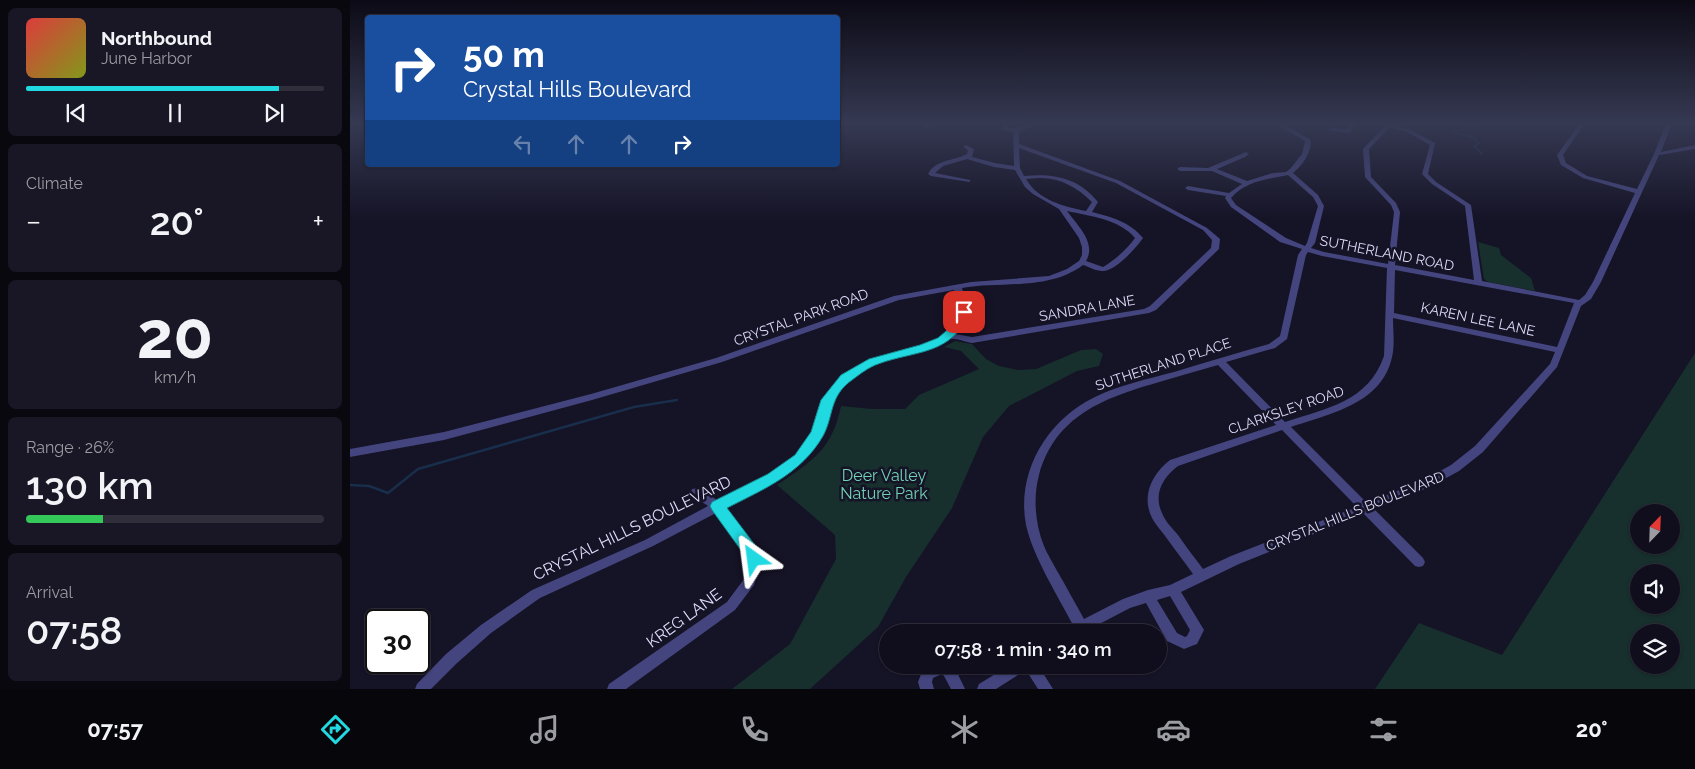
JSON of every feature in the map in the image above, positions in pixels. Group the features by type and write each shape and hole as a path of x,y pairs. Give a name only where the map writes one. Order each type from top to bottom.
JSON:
{"street":[{"path":"968,181 931,174 934,168 940,165 970,155"},
{"path":"1016,155 1017,168 1030,190 1061,208 1110,219 1121,224 1135,232 1139,240 1108,268 1097,268 1082,262 1086,251 1083,238 1061,208"},
{"name":"SANDRA LANE","path":"948,336 972,340 1146,311 1153,308 1215,249 1216,240 1204,230 1118,182 1044,155"},
{"path":"1180,169 1206,171 1244,155"},
{"path":"1188,188 1230,195 1248,184 1269,176 1289,173 1304,155"},
{"name":"CLARKSLEY ROAD","path":"1202,577 1157,516 1152,494 1157,480 1166,468 1174,463 1340,407 1357,399 1371,389 1383,372 1388,356 1390,267 1397,212 1394,204 1368,176 1366,155"},
{"path":"1428,155 1429,160 1425,172 1426,176 1468,205 1478,284"},
{"path":"1560,155 1563,164 1584,177 1639,192"},
{"name":"CRYSTAL HILLS BOULEVARD","path":"1087,624 1126,603 1173,590 1235,560 1426,484 1443,476 1467,459 1554,365 1574,311 1580,302 1588,297 1597,282 1656,155"},
{"path":"967,157 994,165 1017,168"},
{"path":"1213,169 1248,184"},
{"name":"SUTHERLAND PLACE","path":"1073,624 1033,532 1029,510 1030,486 1041,455 1052,437 1067,420 1103,397 1272,346 1284,337 1302,255 1311,243 1321,204 1316,196 1289,173"},
{"path":"1022,178 1049,176 1060,178 1086,193 1094,200 1088,214"},
{"name":"SUTHERLAND ROAD","path":"1230,195 1229,200 1233,206 1284,240 1322,254 1580,302"},
{"name":"CRYSTAL PARK ROAD","path":"350,453 444,436 589,398 719,360 887,301 957,286 1050,278 1070,271 1082,262"},
{"name":"CRYSTAL HILLS BOULEVARD","path":"422,689 451,659 486,628 536,594 628,553 773,478 800,458 817,433 827,400 846,378 873,362 924,348 948,336 958,327 964,312 964,301 957,286"},
{"name":"KAREN LEE LANE","path":"1389,315 1560,350"},
{"path":"1219,362 1419,562"},
{"name":"KREG LANE","path":"614,689 731,606 750,581 754,559 750,550 717,506 696,492"},
{"path":"1148,596 1172,637 1184,643 1192,640 1197,630 1173,590"},
{"path":"927,689 926,677 931,672 942,667 949,671 958,689"},
{"path":"984,689 1008,674"},
{"path":"1036,674 1046,689"}],"green space":[{"path":"1478,242 1499,248 1501,255 1531,278 1535,291 1488,282 1484,279"},
{"name":"Deer Valley Nature Park","path":"955,341 972,344 986,359 999,366 1018,370 1036,369 1081,350 1096,349 1103,354 1099,366 1077,371 1009,406 983,437 952,508 906,577 878,627 810,689 732,689 790,644 836,559 835,535 777,485 801,469 819,453 832,434 841,406 872,409 905,409 919,395 979,369 961,351 944,347"},
{"path":"1695,353 1695,689 1375,689 1419,623 1502,655"}],"waterway":[{"path":"350,485 369,486 388,493 418,469 634,407 677,400"}],"route":[{"path":"754,559 750,550 717,506 773,478 800,458 817,433 827,400 846,378 873,362 895,354 924,348 942,340 958,327 964,312"}]}
